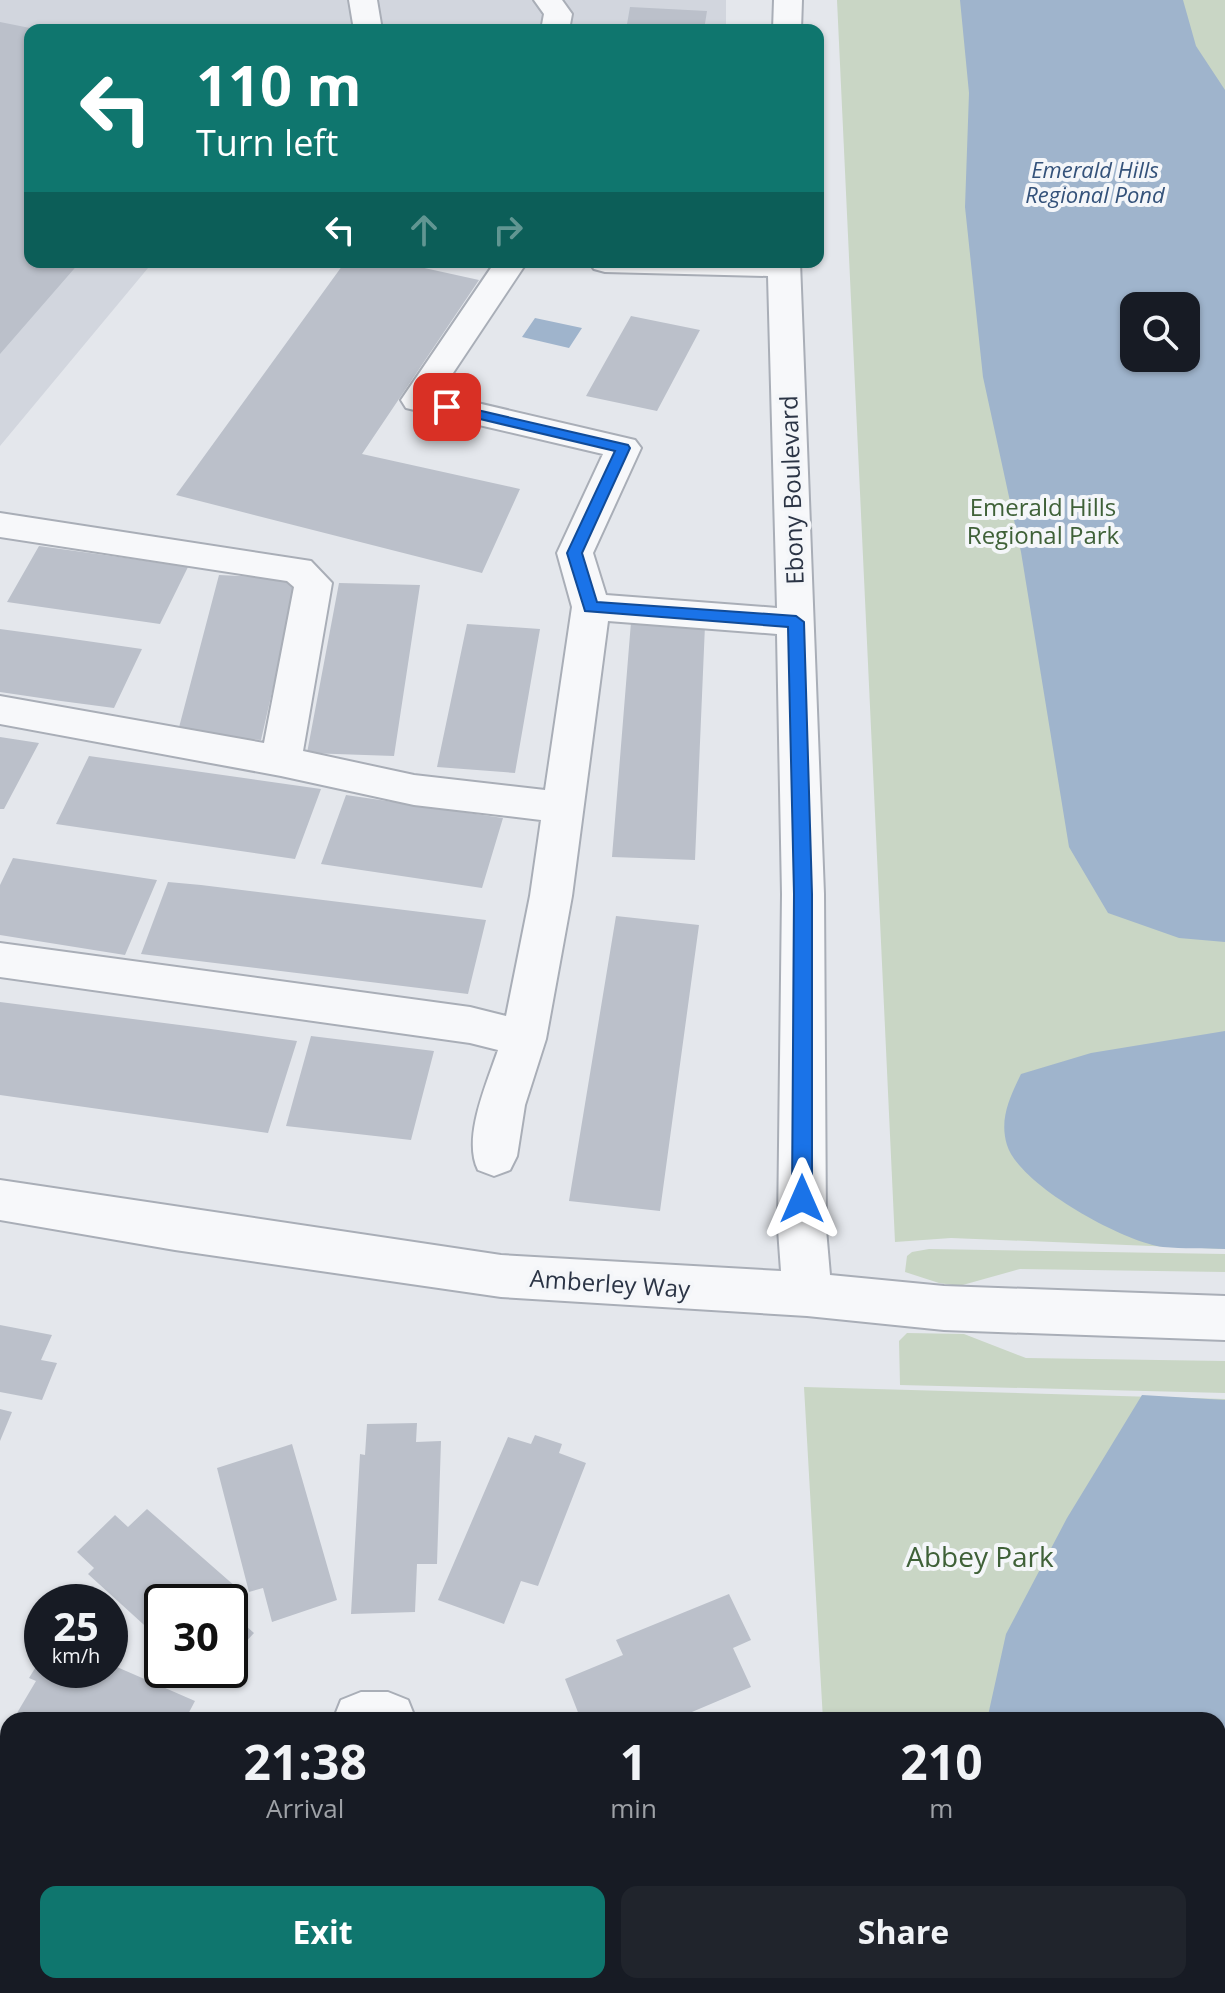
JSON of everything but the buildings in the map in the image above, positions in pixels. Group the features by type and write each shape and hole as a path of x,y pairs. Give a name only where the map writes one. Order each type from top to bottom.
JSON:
{"street":[{"path":"363,0 367,24"},
{"path":"548,0 558,14 556,24"},
{"path":"787,24 788,0"},
{"path":"494,1156 502,1105 524,1039 551,896 591,607 575,553 623,448 418,400 507,268"},
{"name":"Ebony Boulevard","path":"784,268 803,894 802,1229 807,1294"},
{"path":"0,525 298,570 313,583 281,761"},
{"path":"591,607 796,622"},
{"path":"0,710 281,761 414,790 563,807"},
{"path":"0,960 470,1025 524,1039"},
{"name":"Amberley Way","path":"0,1200 175,1229 501,1276 807,1294 944,1308 1225,1318"}],"shaded area":[{"path":"0,0 726,0 726,24 24,24 24,268 148,268 0,446"}],"green space":[{"name":"Emerald Hills Regional Park","path":"837,0 1225,0 1225,1249 951,1238 895,1242"},
{"path":"929,1249 1225,1254 1225,1272 1020,1269 959,1286 905,1272 907,1256"},
{"path":"907,1333 964,1334 1026,1358 1225,1361 1225,1393 900,1385 899,1341"},
{"name":"Abbey Park","path":"804,1387 1225,1399 1225,1712 823,1712"}],"water":[{"name":"Emerald Hills Regional Pond","path":"960,0 1183,0 1196,46 1225,90 1225,942 1179,938 1108,913 1069,847 1021,552 983,377 965,207 969,93"},
{"path":"535,318 582,328 569,348 522,337"},
{"path":"1225,1031 1225,1249 1163,1247 1123,1235 1051,1194 1016,1161 1007,1145 1004,1126 1021,1074 1091,1053"},
{"path":"1142,1395 1225,1400 1225,1712 989,1712 1006,1634 1067,1518"}],"route":[{"path":"447,407 623,448 575,553 591,607 796,622 803,894 802,1199"}]}
